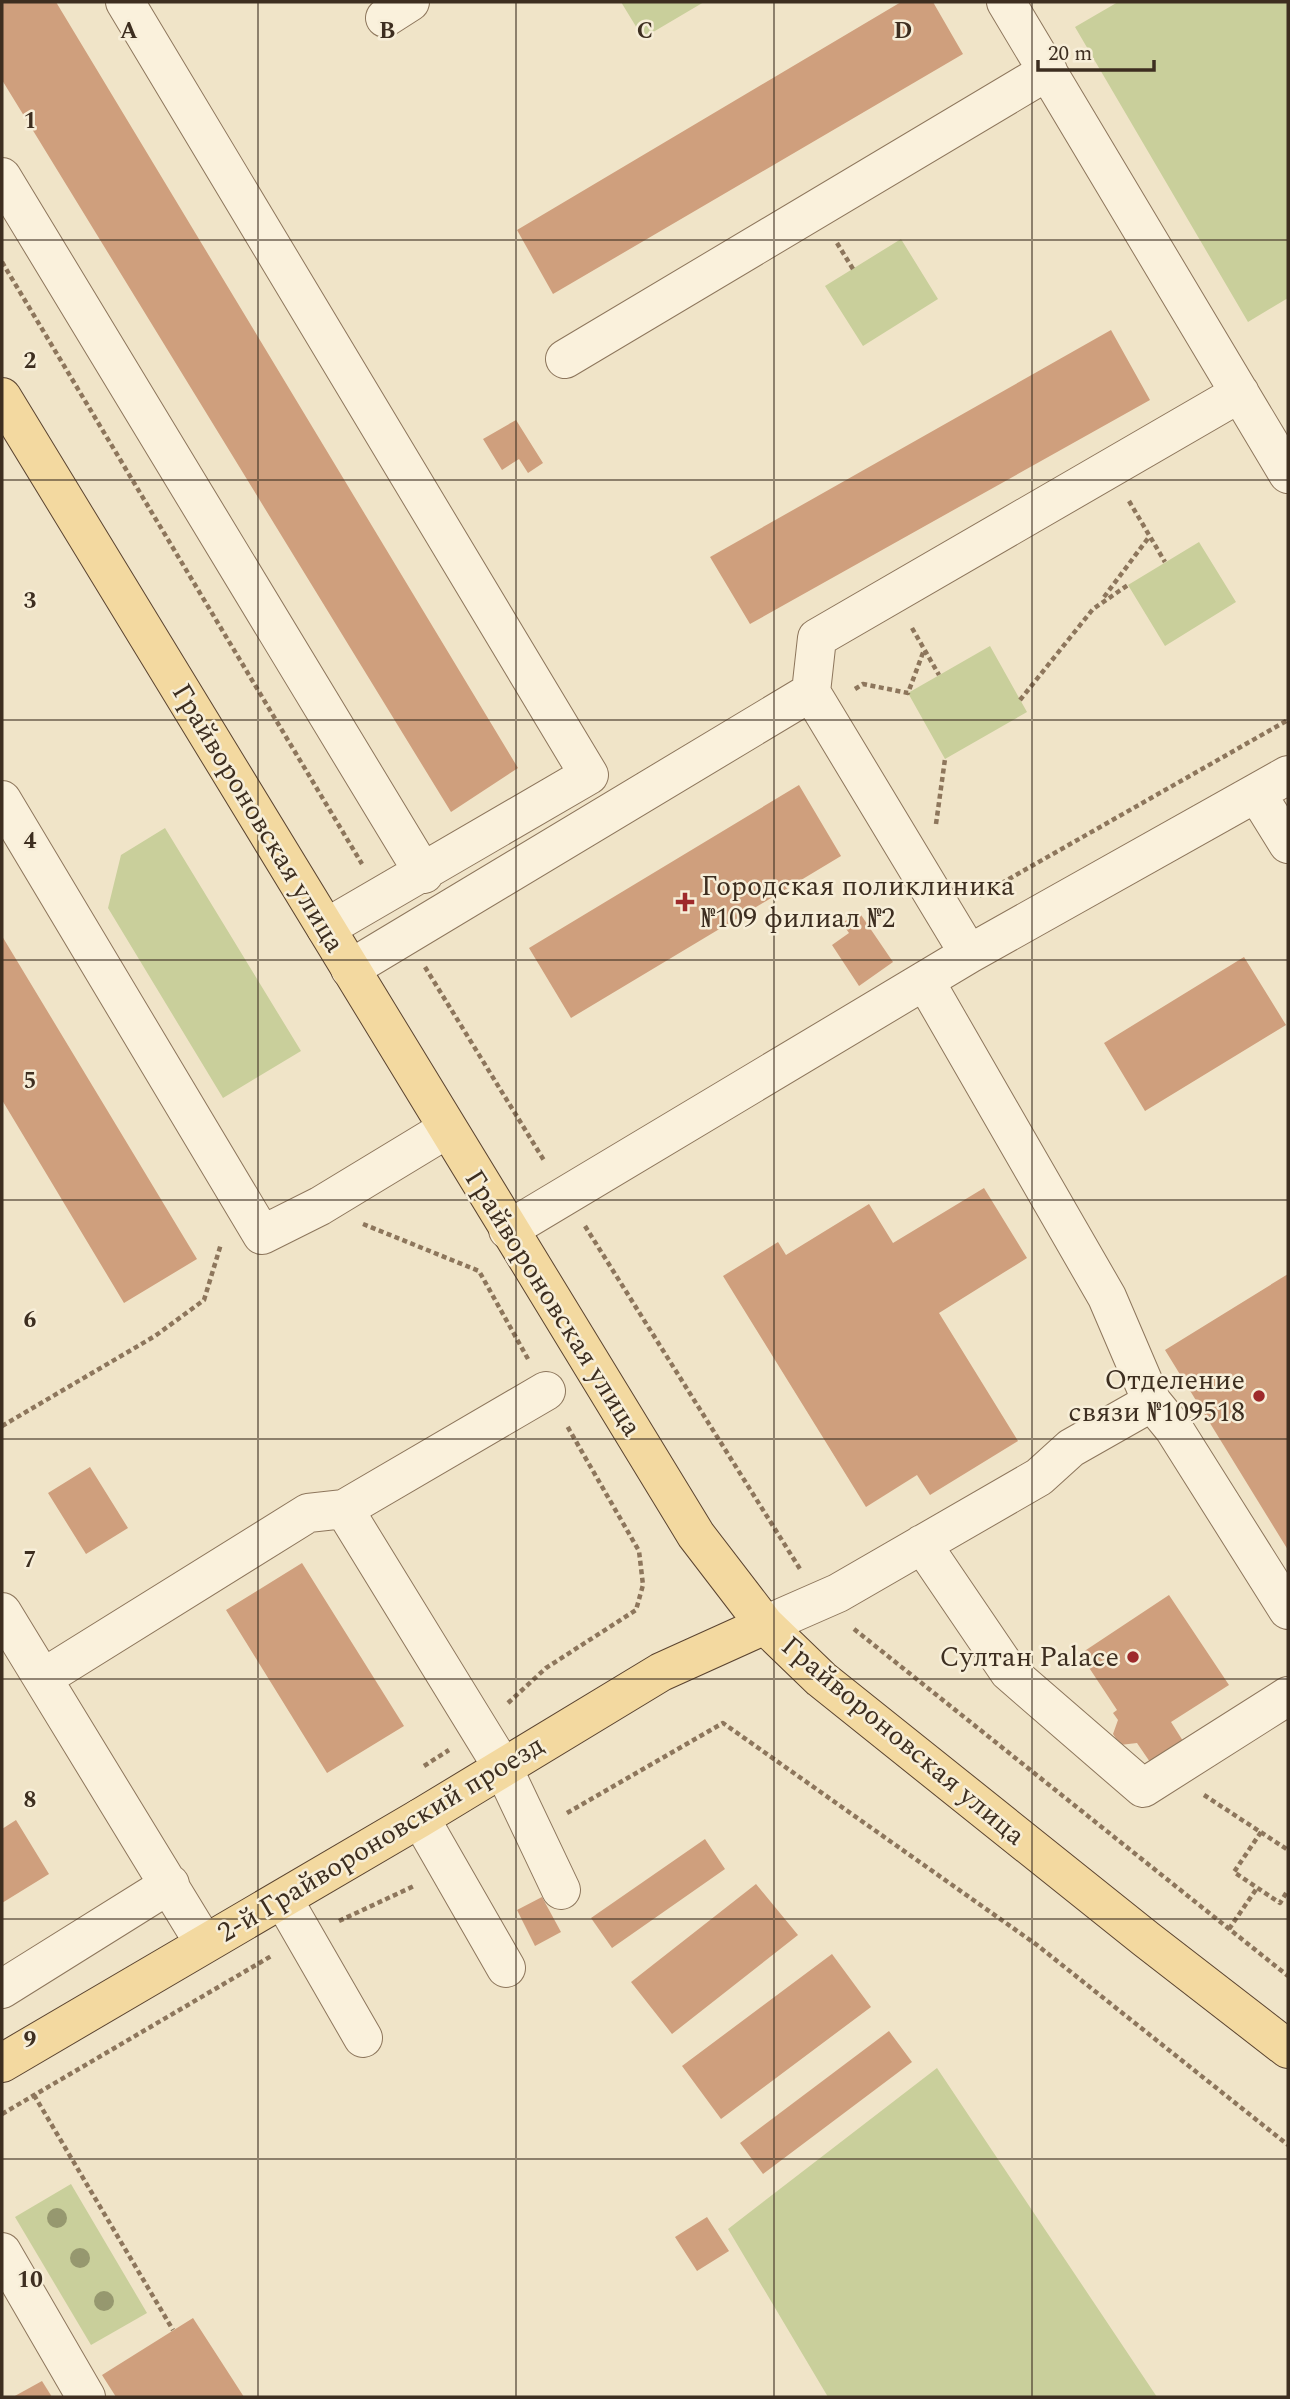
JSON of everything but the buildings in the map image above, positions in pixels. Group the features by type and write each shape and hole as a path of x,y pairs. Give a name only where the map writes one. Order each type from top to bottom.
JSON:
{"main road":[{"name":"Грайвороновская улица","path":"2,397 696,1535 765,1625 830,1686 1288,2049"},
{"name":"2-й Грайвороновский проезд","path":"2,2063 420,1818 661,1672 765,1625"}],"street":[{"path":"125,2 589,775 424,874 326,928"},
{"path":"1006,2 1288,474"},
{"path":"565,359 1048,71"},
{"path":"2,177 424,874"},
{"path":"969,954 816,700 817,638 1240,393"},
{"path":"350,970 816,700"},
{"path":"508,1230 969,954 1273,784 1288,844"},
{"path":"2,800 262,1235 320,1206 447,1129"},
{"path":"925,981 1107,1297 1153,1402 1174,1429 1288,1610"},
{"path":"43,1678 308,1513 344,1509 546,1391"},
{"path":"765,1625 838,1593 1039,1476 1071,1448 1153,1402"},
{"path":"344,1509 503,1768 561,1890"},
{"path":"922,1544 1009,1672 1143,1788 1288,1696"},
{"path":"2,1612 204,1943"},
{"path":"420,1818 506,1968"},
{"path":"2,1989 170,1884"},
{"path":"283,1899 363,2038"},
{"path":"2,2252 86,2397"}],"path":[{"path":"1111,470 1165,562"},
{"path":"1020,700 1150,537"},
{"path":"1101,600 1128,585"},
{"path":"892,594 939,675"},
{"path":"816,700 863,684 908,693 925,650"},
{"path":"946,914 1288,720"},
{"path":"320,1206 479,1271 639,1551 643,1585 636,1610 546,1668 480,1730 423,1767"},
{"path":"2,1426 155,1336 204,1300 222,1244 254,1222"},
{"path":"876,1647 1288,1976"},
{"path":"531,1830 586,1804 723,1723 1037,1945 1288,2145"},
{"path":"1169,1772 1288,1850"},
{"path":"1261,1832 1234,1872 1280,1903 1288,1890"},
{"path":"2,2114 305,1937 450,1870"},
{"path":"1229,1929 1257,1888"},
{"path":"34,2095 173,2330"}],"green space":[{"path":"621,2 704,2 643,38"},
{"path":"1118,2 1288,2 1288,298 1248,322 1075,27"},
{"path":"901,239 938,299 863,346 825,286"},
{"path":"1199,542 1236,602 1165,646 1128,585"},
{"path":"990,646 1027,712 945,759 908,693"},
{"path":"165,828 301,1051 223,1098 108,908 121,855"},
{"path":"937,2068 1157,2397 828,2397 728,2229"},
{"path":"71,2184 147,2313 91,2345 15,2217"}],"place":[{"name":"Городская поликлиника №109 филиал №2","path":"685,902"},
{"name":"Отделение связи №109518","path":"1259,1396"},
{"name":"Султан Palace","path":"1133,1657"}]}
